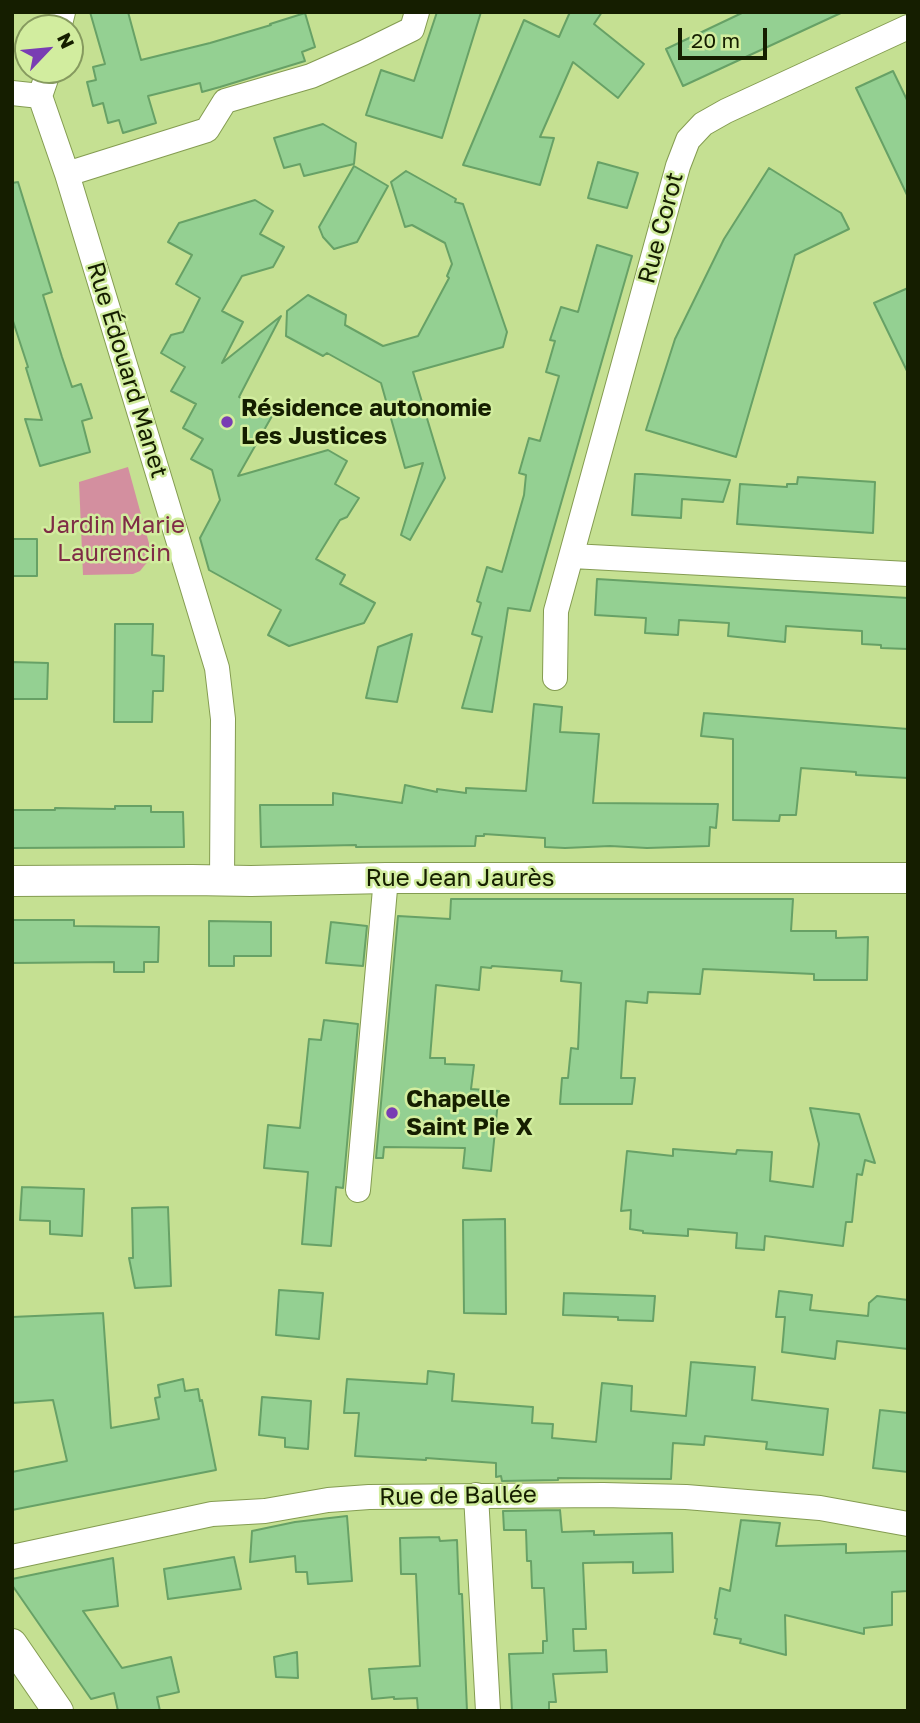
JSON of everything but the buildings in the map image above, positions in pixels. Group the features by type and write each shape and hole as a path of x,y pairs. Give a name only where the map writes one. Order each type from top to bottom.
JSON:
{"street":[{"path":"67,174 207,130 225,101 311,76 363,53 412,29 417,12"},
{"path":"903,12 908,25"},
{"name":"Rue Corot","path":"555,678 556,611 678,166 688,140 703,124 726,111 908,25"},
{"path":"12,93 40,96 44,84"},
{"name":"Rue Édouard Manet","path":"40,96 67,174 217,668 222,719 222,881"},
{"path":"572,556 908,574"},
{"path":"358,1190 386,878"},
{"name":"Rue Jean Jaurès","path":"12,881 908,878"},
{"path":"476,1495 488,1711"},
{"name":"Rue de Ballée","path":"12,1557 212,1514 265,1511 328,1500 369,1497 687,1497 820,1508 908,1524"},
{"path":"12,1644 58,1711"}],"green space":[{"name":"Jardin Marie Laurencin","path":"128,467 150,547 149,560 140,571 133,574 83,575 79,482"}],"place":[{"name":"Résidence autonomie Les Justices","path":"227,422"},
{"name":"Chapelle Saint Pie X","path":"392,1113"}]}
